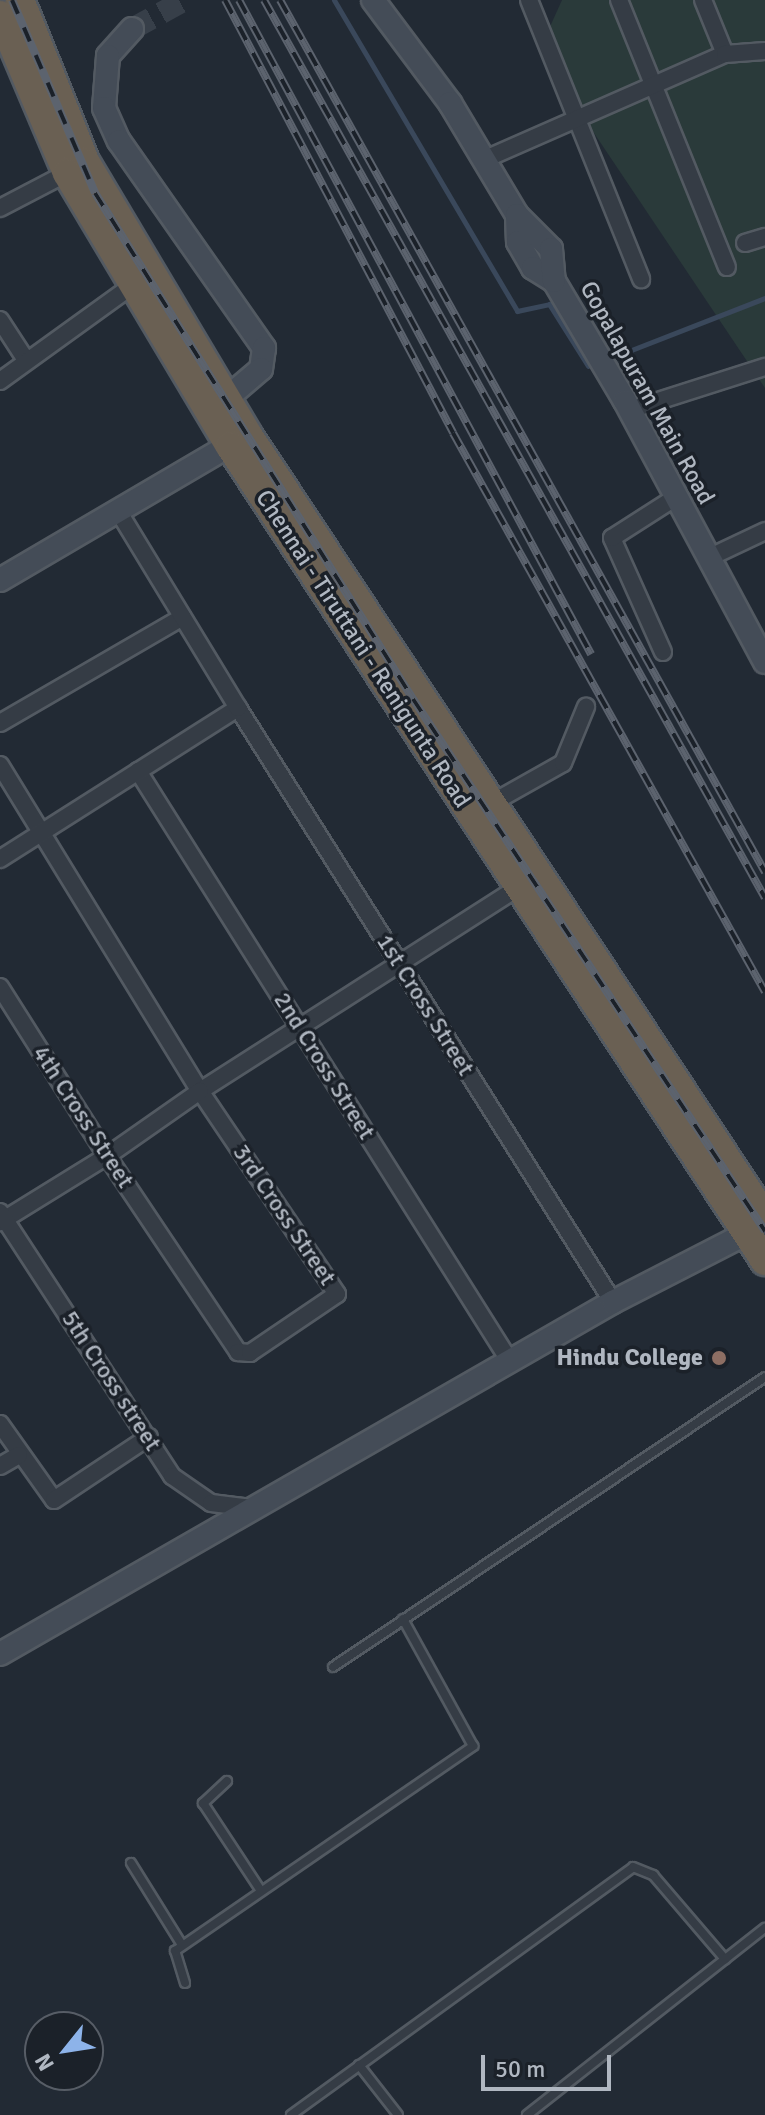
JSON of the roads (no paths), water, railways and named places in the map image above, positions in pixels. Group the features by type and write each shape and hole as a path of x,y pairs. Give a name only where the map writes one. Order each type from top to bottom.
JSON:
{"highway":[{"name":"Chennai - Tiruttani - Renigunta Road","path":"20,0 30,65 67,173 133,285 492,803 530,880"},
{"name":"Chennai - Tiruttani - Renigunta Road","path":"0,15 227,398 239,440 760,1225 765,1261"}],"street":[{"path":"373,0 483,160 572,116 725,54 765,51"},
{"path":"529,0 572,116 641,279"},
{"path":"619,0 727,267"},
{"path":"703,0 725,54"},
{"path":"132,29 108,56 104,108 119,141 264,348 261,369 227,398"},
{"name":"Gopalapuram Main Road","path":"483,160 517,215 551,249 554,281 630,410 765,662"},
{"path":"0,208 67,173"},
{"path":"745,243 765,237"},
{"path":"0,381 24,357 133,285"},
{"path":"0,320 24,357"},
{"path":"630,410 765,367"},
{"path":"0,580 120,514 239,440"},
{"path":"663,652 612,538 676,497"},
{"name":"1st Cross Street","path":"120,514 238,708 613,1302"},
{"path":"708,558 765,531"},
{"path":"0,723 183,617"},
{"path":"492,803 563,763 586,707"},
{"path":"0,859 238,708"},
{"path":"0,765 200,1091"},
{"name":"2nd Cross Street","path":"138,771 509,1360"},
{"path":"1,1218 107,1156 397,960 530,880"},
{"name":"4th Cross Street","path":"0,987 167,1247"},
{"name":"3rd Cross Street","path":"167,1247 242,1354 337,1294 200,1091"},
{"name":"5th Cross street","path":"1,1218 184,1489 250,1508"},
{"path":"0,1654 509,1360 760,1225"},
{"path":"0,1424 19,1455 54,1500 149,1437"},
{"path":"0,1466 19,1455"}],"lane":[{"path":"333,1667 765,1377"},
{"path":"185,1983 171,1957 182,1945 473,1746 403,1619"},
{"path":"227,1781 203,1803 261,1891"},
{"path":"131,1863 182,1945"},
{"path":"291,2115 633,1867 653,1875 725,1959"},
{"path":"527,2115 765,1928"},
{"path":"359,2065 398,2115"}],"waterway":[{"path":"334,0 517,311 549,304 588,366"},
{"path":"616,356 765,298"}],"tunnel":[{"path":"132,29 185,0"}],"railway":[{"path":"12,0 95,193 413,699 765,1231"},
{"path":"225,0 453,433 765,992"},
{"path":"239,0 591,654"},
{"path":"264,0 765,898"},
{"path":"280,0 765,872"}],"place":[{"name":"Hindu College","path":"719,1358"}]}
